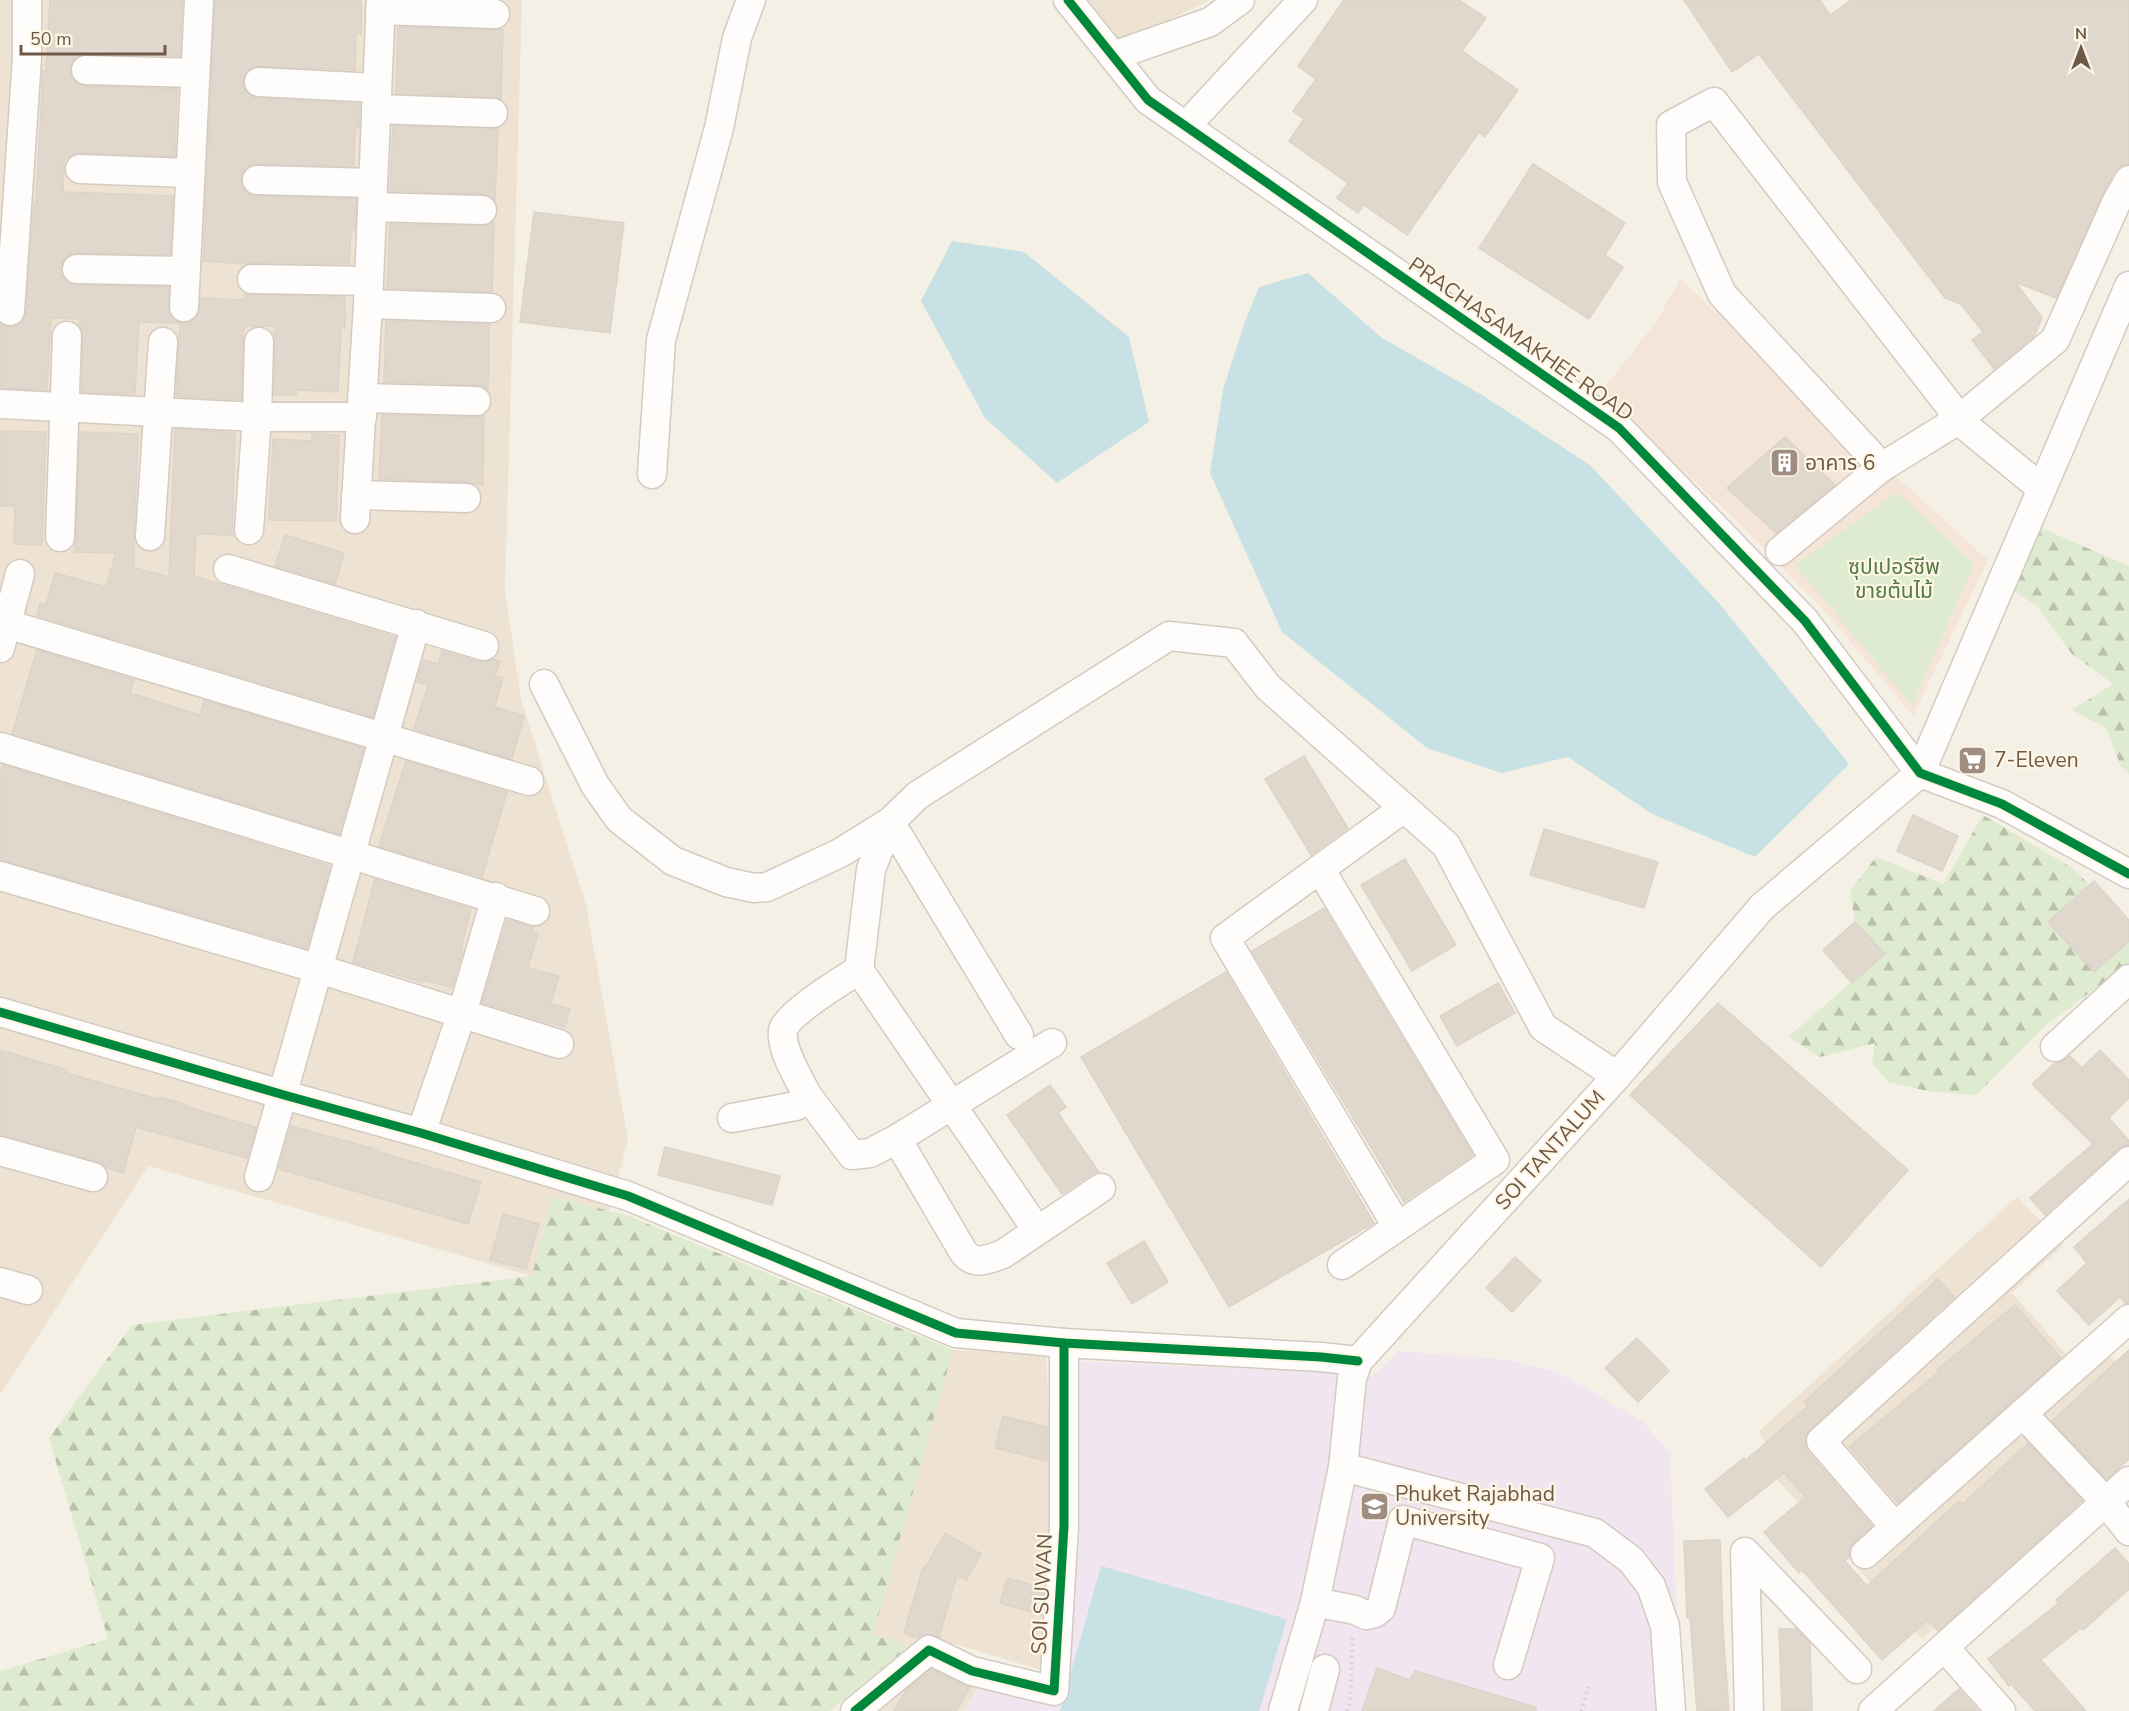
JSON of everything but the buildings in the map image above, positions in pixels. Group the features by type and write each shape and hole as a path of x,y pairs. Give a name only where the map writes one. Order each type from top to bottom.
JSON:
{"street":[{"path":"10,311 27,58 27,0"},
{"path":"183,308 199,0"},
{"path":"652,474 661,340 719,128 737,38 751,0"},
{"name":"PRACHASAMAKHEE ROAD","path":"1068,0 1148,100 1619,428 1805,621 1920,773"},
{"path":"1113,56 1210,22 1239,0"},
{"path":"1185,126 1303,0"},
{"path":"466,498 355,507 362,408 381,5 495,14"},
{"path":"86,70 195,74"},
{"path":"259,82 493,113"},
{"path":"1882,467 1722,294 1672,182 1671,125 1714,102 1958,420 2042,488"},
{"path":"80,169 190,173"},
{"path":"256,180 482,210"},
{"path":"1780,551 1882,467 1958,420 2055,340 2117,201 2129,180"},
{"path":"77,269 185,271"},
{"path":"252,279 491,308"},
{"path":"2129,286 2121,322 2042,488 1920,773 2002,804 2129,874"},
{"path":"60,537 67,336"},
{"path":"150,536 163,342"},
{"path":"249,530 257,417 259,342"},
{"path":"0,404 157,414 257,417 476,401"},
{"path":"228,569 484,646"},
{"path":"20,574 2,632 384,737 529,781"},
{"path":"259,1177 416,624"},
{"path":"544,684 595,785 619,819 673,861 726,882 754,888 767,887 840,853 890,822 918,795 1169,636 1234,643 1268,687 1446,845 1543,1027 1617,1076"},
{"path":"0,747 496,897 535,911"},
{"name":"SOI TANTALUM","path":"1355,1369 1617,1076 1762,907 1920,773"},
{"path":"1397,1226 1225,938 1404,808"},
{"path":"890,822 871,869 859,970 1037,1230"},
{"path":"890,822 1019,1035"},
{"path":"1320,869 1495,1160 1342,1265"},
{"path":"0,876 319,969 559,1044"},
{"path":"421,1133 462,1012 496,897"},
{"path":"859,970 792,1016 783,1027 783,1042 807,1095 852,1155 870,1153 897,1139 1052,1043"},
{"path":"2055,1047 2129,979"},
{"path":"0,1012 421,1133 628,1196 956,1333 1064,1342 1310,1356 1355,1369 1343,1467 1315,1602 1283,1711"},
{"path":"732,1118 796,1106 807,1095"},
{"path":"897,1139 969,1259 975,1261 988,1260 1003,1254 1101,1188"},
{"path":"0,1151 93,1177"},
{"path":"1895,1527 1821,1442 2129,1161"},
{"path":"0,1282 28,1290"},
{"path":"1865,1554 2129,1319"},
{"name":"SOI SUWAN","path":"855,1711 929,1650 972,1671 1054,1691 1064,1526 1064,1342"},
{"path":"2022,1414 2106,1502 2129,1531"},
{"path":"1343,1467 1595,1533 1630,1560 1651,1586 1665,1626 1671,1711"},
{"path":"1873,1711 2129,1481"},
{"path":"1315,1602 1355,1610 1366,1615 1381,1608 1403,1520 1540,1558 1508,1665"},
{"path":"1749,1711 1745,1552 1857,1669"},
{"path":"1944,1647 2001,1711"},
{"path":"1314,1711 1325,1669"}],"path":[{"path":"1581,1711 1588,1687"}],"shaded area":[{"path":"0,0 522,0 505,591 521,699 586,905 628,1140 609,1211 552,1197 532,1276 148,1166 0,1395"},
{"path":"1084,0 1210,0 1119,45"},
{"path":"1680,279 1988,560 1913,716 1821,607 1740,524 1600,393 1656,322"},
{"path":"2017,1197 2063,1245 2012,1293 2084,1374 2109,1354 2129,1377 2129,1455 1922,1639 1772,1474 1782,1462 1758,1432"},
{"path":"953,1350 1046,1354 1054,1517 1044,1671 922,1634 909,1646 873,1636"},
{"name":"Phuket Rajabhad University","path":"1399,1351 1509,1360 1560,1373 1643,1422 1670,1453 1681,1711 964,1711 980,1683 1056,1700 1074,1361 1336,1373 1352,1378 1373,1376"},
{"path":"932,1662 980,1683 964,1711 873,1711"}],"green space":[{"name":"ซุปเปอร์ชีพ ขายต้นไม้","path":"1897,492 1974,564 1912,705 1795,565"},
{"path":"2041,528 2129,566 2129,774 2121,767 2106,728 2072,710 2113,684 2072,654 2037,606 2011,589"},
{"path":"1983,815 2074,869 2129,926 2129,963 2045,1026 1976,1095 1932,1092 1888,1082 1872,1063 1875,1043 1820,1057 1788,1037 1884,954 1855,922 1850,891 1876,857 1943,884"},
{"path":"552,1197 626,1215 953,1350 873,1635 909,1646 830,1711 0,1711 0,1671 108,1639 49,1438 132,1325 532,1276"}],"water":[{"path":"952,241 1024,252 1129,337 1149,422 1057,483 985,418 921,301"},
{"path":"1308,273 1382,338 1482,395 1590,465 1718,602 1849,764 1755,857 1652,814 1568,757 1501,773 1427,748 1282,632 1210,473 1223,390 1243,327 1259,287"},
{"path":"1101,1566 1287,1619 1259,1711 1060,1711"}],"cycle path":[{"path":"1068,0 1148,100 1619,428 1805,621 1920,773 2002,804 2129,874"},
{"path":"0,1012 421,1133 628,1196 956,1333 1064,1343 1358,1361"},
{"path":"855,1711 929,1650 972,1671 1054,1691 1064,1526 1064,1343"}],"place":[{"name":"อาคาร 6","path":"1784,463"},
{"name":"7-Eleven","path":"1973,760"},
{"name":"Phuket Rajabhad University","path":"1374,1506"}]}
